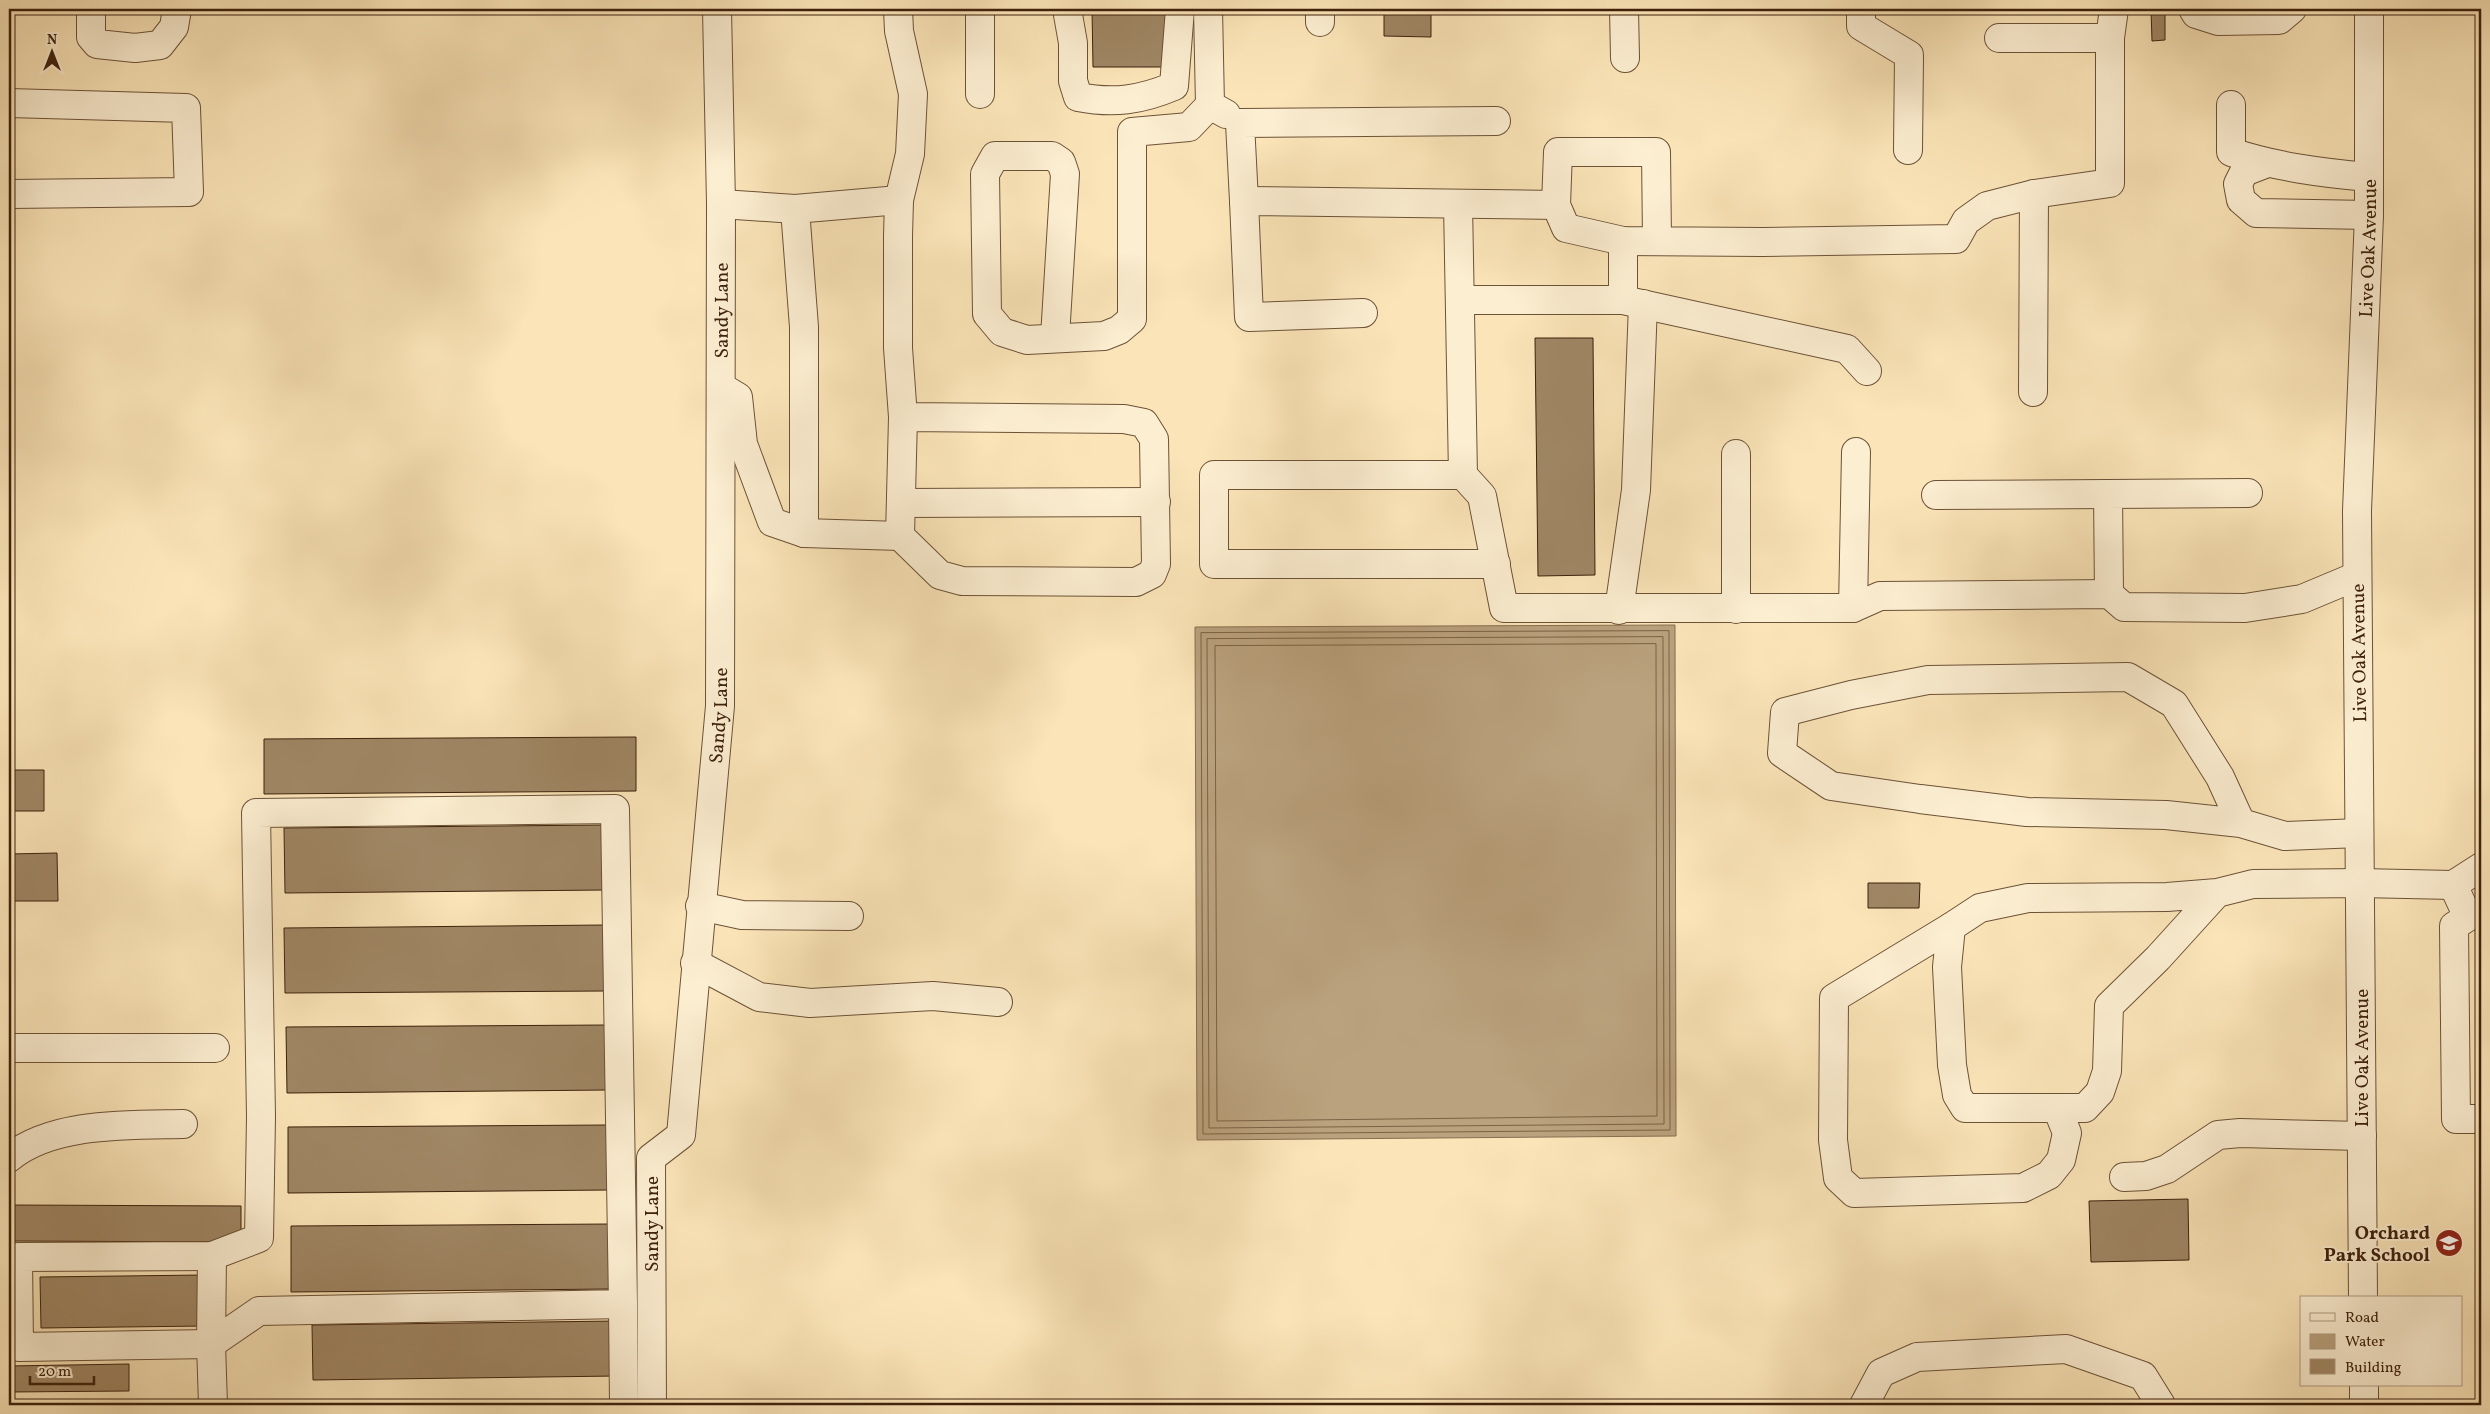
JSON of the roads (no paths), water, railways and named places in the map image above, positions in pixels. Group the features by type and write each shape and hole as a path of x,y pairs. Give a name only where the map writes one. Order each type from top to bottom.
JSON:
{"street":[{"path":"91,9 91,37 97,44 135,48 160,45 174,27 178,9"},
{"name":"Sandy Lane","path":"652,1405 651,1158 681,1134 700,906 720,706 721,204 717,9"},
{"path":"898,9 899,31 913,94 910,154 899,200 898,348 903,417 900,536"},
{"path":"980,9 980,94"},
{"path":"1067,9 1073,43 1073,81 1078,96 1103,102 1148,97 1174,86 1180,9"},
{"path":"1055,337 1065,174 1062,162 1052,156 995,156 985,174 987,314 1002,332 1027,340 1055,337 1104,336 1119,330 1132,319 1132,132 1189,127 1210,105 1208,9"},
{"path":"1624,9 1625,58"},
{"path":"1862,9 1862,26 1909,55 1908,150"},
{"path":"1657,240 1656,152 1558,152 1556,205 1566,228 1623,241 1763,242 1956,239 1966,221 1987,206 2034,194 2110,183 2110,38 2114,9"},
{"path":"2193,9 2196,14 2218,21 2280,20 2292,9"},
{"name":"Live Oak Avenue","path":"2363,1296 2357,511 2369,215 2369,9"},
{"path":"1999,38 2110,38"},
{"path":"9,103 186,108 189,192 9,194"},
{"path":"1210,105 1240,123 1496,121"},
{"path":"2231,105 2231,152 2265,164 2321,173 2369,177"},
{"path":"1240,123 1249,317 1363,313"},
{"path":"2265,164 2244,172 2238,184 2241,200 2256,212 2369,215"},
{"path":"2033,392 2034,194"},
{"path":"721,204 795,209 899,200"},
{"path":"1244,201 1556,205"},
{"path":"1458,204 1463,475 1482,496 1504,608 1619,610 1853,608 1880,596 2109,594 2124,607 2245,608 2302,599 2357,576"},
{"path":"795,209 804,328 804,533"},
{"path":"1619,610 1636,490 1633,302 1623,241"},
{"path":"1460,300 1633,302 1847,350 1867,372"},
{"path":"721,387 738,397 743,444 772,522 804,533 900,536 940,576 962,581 1136,582 1152,574 1156,564 1154,439 1144,423 1124,419 903,417"},
{"path":"1853,608 1856,452"},
{"path":"1736,454 1736,609"},
{"path":"1463,475 1214,475 1214,564 1496,564"},
{"path":"1936,495 2248,493"},
{"path":"2108,494 2109,594"},
{"path":"901,503 1156,502"},
{"path":"2241,823 2220,777 2174,704 2128,677 1928,680 1851,695 1785,712 1782,753 1831,786 2027,812 2166,815 2241,823 2285,836 2360,833"},
{"path":"623,1304 259,1311 211,1344 19,1347 18,1257 212,1256 259,1238 261,1117 256,912 256,814 615,808 623,1304 624,1405"},
{"path":"2057,1108 2067,1134 2061,1160 2049,1175 2023,1188 1854,1193 1838,1178 1833,1140 1834,998 1980,908 2028,898 2167,897 2217,893 2253,884 2360,883 2453,885 2481,867"},
{"path":"2453,885 2475,917 2454,926 2456,1119 2481,1119"},
{"path":"1951,927 1947,967 1952,1065 1957,1095 1965,1108 2085,1108 2100,1092 2107,1071 2109,1006 2158,958 2217,893"},
{"path":"700,906 742,915 849,916"},
{"path":"695,963 759,997 810,1003 933,996 998,1002"},
{"path":"9,1048 215,1048"},
{"path":"9,1158 23,1147 62,1133 132,1125 183,1124"},
{"path":"2124,1178 2146,1176 2167,1169 2218,1135 2240,1133 2362,1136"},
{"path":"212,1256 211,1344 213,1405"},
{"path":"1864,1405 1881,1373 1917,1357 2066,1349 2143,1376 2160,1405"},
{"path":"2364,1386 2364,1405"}],"water":[{"path":"1675,625 1676,1136 1197,1140 1195,627"}],"place":[{"name":"Orchard Park School","path":"2449,1243"}]}
